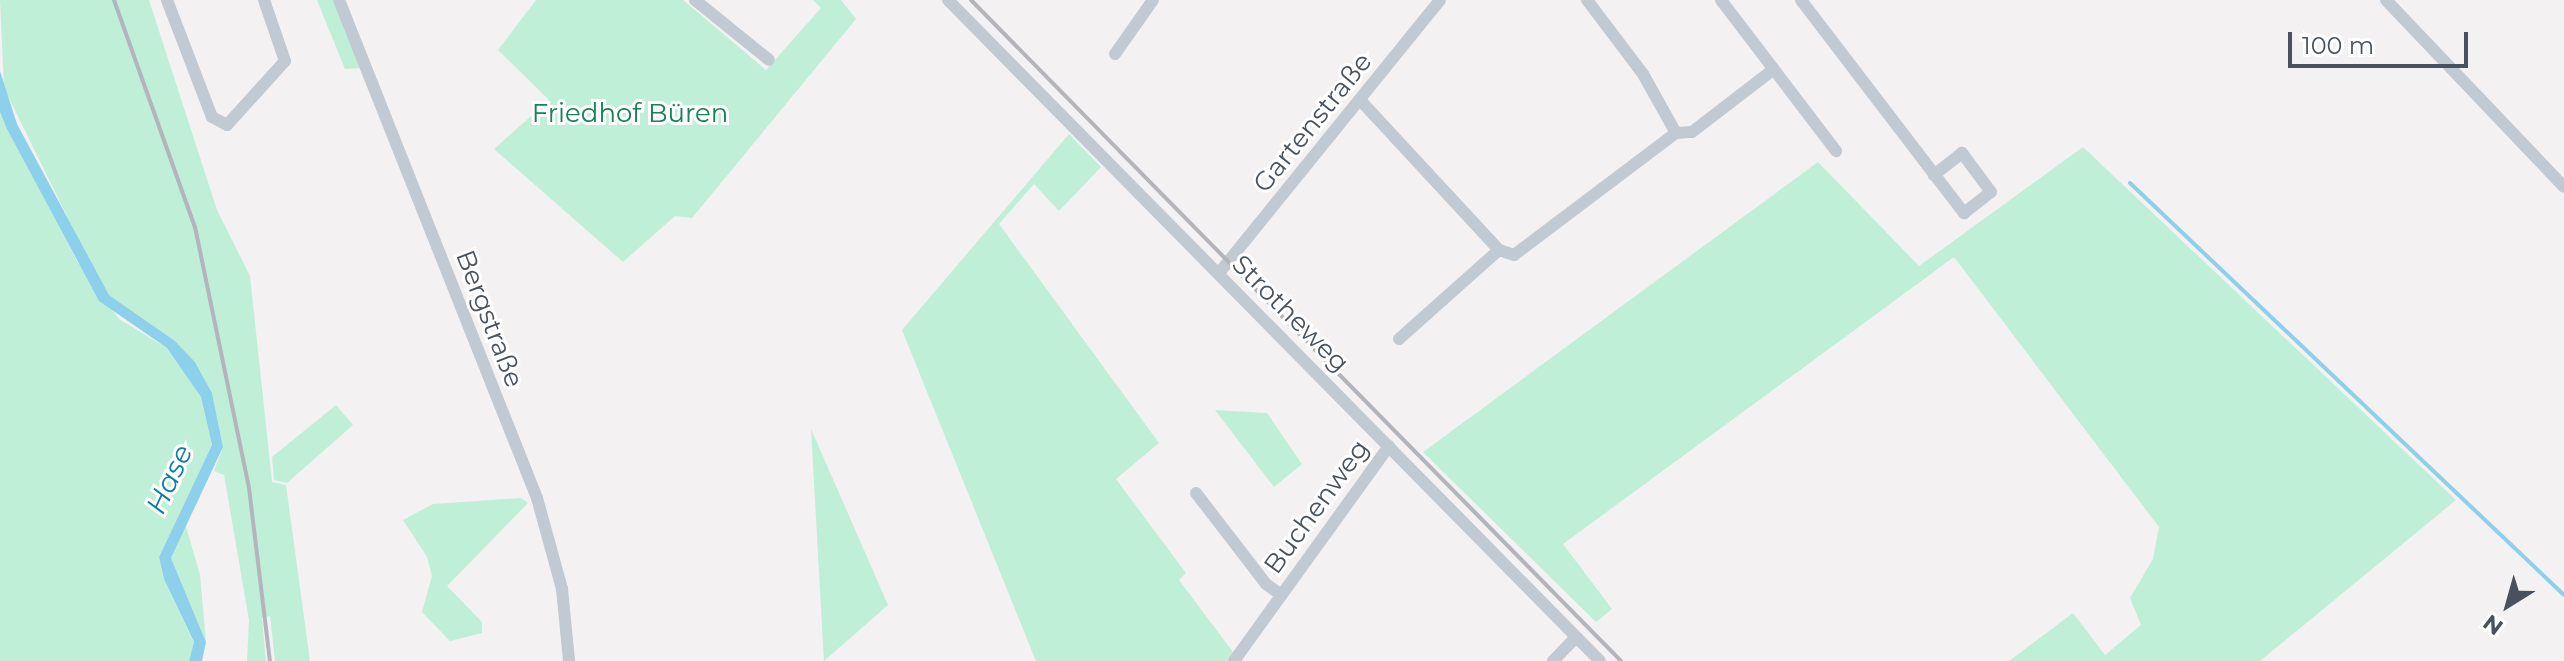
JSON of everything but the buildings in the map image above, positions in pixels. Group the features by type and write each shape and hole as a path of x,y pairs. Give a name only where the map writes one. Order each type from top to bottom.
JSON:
{"street":[{"path":"167,0 212,117 227,125 285,61 264,0"},
{"name":"Bergstraße","path":"339,0 537,498 562,589 569,661"},
{"path":"695,0 769,60"},
{"name":"Strotheweg","path":"948,0 1600,661"},
{"path":"1115,54 1153,0"},
{"name":"Gartenstraße","path":"1219,273 1440,0"},
{"path":"1587,0 1643,74 1676,133"},
{"path":"1721,0 1836,151"},
{"path":"1801,0 1934,175 1964,213 1991,192 1962,153 1934,175"},
{"path":"2386,0 2564,187"},
{"path":"1361,101 1499,250 1523,253 1676,133 1692,132 1774,69"},
{"path":"1399,339 1499,250"},
{"name":"Buchenweg","path":"1239,659 1281,595 1389,446"},
{"name":"Buchenweg","path":"1196,493 1266,584 1281,595"},
{"path":"1553,661 1576,637"}],"green space":[{"path":"0,0 149,0 217,210 250,276 272,482 286,485 310,661 275,661 270,616 262,618 266,661 247,661 249,620 224,475 214,471 223,447 212,393 195,362 175,341 109,295 86,255 4,88"},
{"path":"317,0 334,0 361,68 345,69"},
{"name":"Friedhof Büren","path":"536,0 683,0 766,70 821,8 813,0 841,0 856,19 692,218 675,216 623,262 494,149 549,100 498,50"},
{"path":"0,112 77,261 119,319 167,348 186,368 201,397 212,445 159,557 164,579 194,643 189,661 0,661"},
{"path":"1069,134 1101,167 1059,211 1034,184 999,224 1159,443 1116,479 1186,573 1179,580 1233,652 1227,661 1036,661 902,330"},
{"path":"2083,147 2456,500 2260,661 2009,661 2073,613 2105,655 2141,625 2130,598 2153,559 2159,527 1954,257 1563,544 1612,609 1596,622 1423,452 1818,162 1919,266"},
{"path":"336,405 353,425 287,483 274,480 272,457"},
{"path":"1215,410 1267,413 1302,464 1274,487"},
{"path":"811,429 888,605 824,661"},
{"path":"521,498 528,503 447,586 482,622 482,633 450,641 422,612 432,576 427,557 403,520 433,504"},
{"path":"185,523 200,575 206,642 171,558"}],"water":[{"path":"0,71 17,124 109,295 175,341 195,362 212,393 223,447 171,558 206,642 202,661 189,661 194,642 164,579 159,557 212,445 201,397 167,348 99,301 7,129 0,112"}],"waterway":[{"path":"2130,183 2564,595"}],"railway":[{"path":"114,0 195,227 249,488 270,661"},
{"path":"971,0 1621,661"}],"water label":[{"name":"Hase","path":"169,479"}]}
